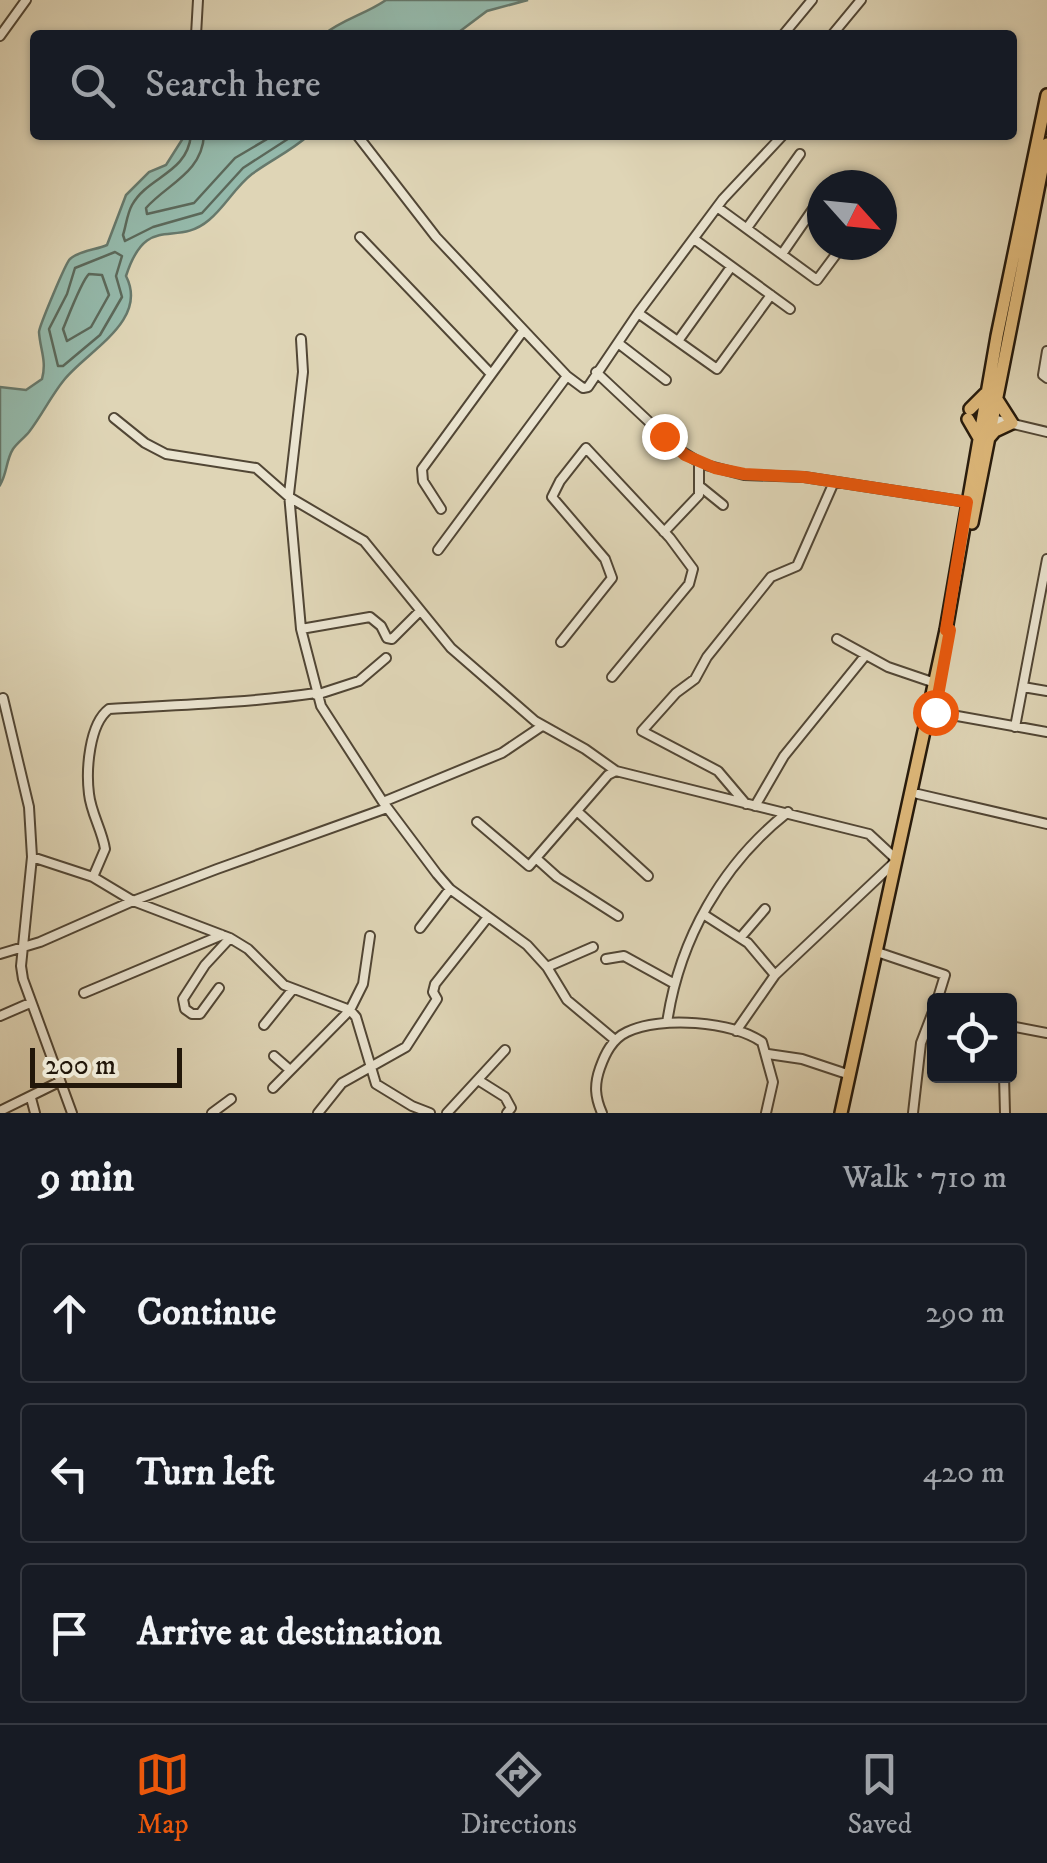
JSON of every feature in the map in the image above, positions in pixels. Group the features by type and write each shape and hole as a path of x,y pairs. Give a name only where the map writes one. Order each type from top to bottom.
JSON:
{"main road":[{"path":"844,1113 918,794 1028,175 1047,95"},
{"path":"984,438 969,414 992,394 1043,183 1047,144"},
{"path":"880,952 897,860 935,712 967,502 984,438 1012,423 992,394"},
{"path":"844,1113 850,1074 860,1045"}],"street":[{"path":"0,36 26,0"},
{"path":"196,30 198,0"},
{"path":"788,30 812,0"},
{"path":"836,30 861,0"},
{"path":"361,140 436,237 523,331 583,388 588,387 717,207 778,140"},
{"path":"746,228 800,154"},
{"path":"717,207 818,280 832,260"},
{"path":"782,254 807,218"},
{"path":"360,237 491,374"},
{"path":"694,239 790,309"},
{"path":"678,340 732,267"},
{"path":"638,313 717,369 771,296"},
{"path":"442,509 423,480 422,469 523,331"},
{"path":"301,339 302,372 289,497 302,629 316,694 385,805 450,889 527,945 567,1000 615,1040"},
{"path":"618,343 666,380"},
{"path":"1047,351 1042,375 1047,378"},
{"path":"596,372 678,450 699,462 744,474 834,482 967,502"},
{"path":"438,550 567,376"},
{"path":"114,418 144,443 166,454 256,468 289,497 364,540 451,648 542,726 585,748 616,771 869,834 897,860 775,975 736,1031"},
{"path":"987,419 1047,432"},
{"path":"561,642 612,578 605,560 552,497 586,448 664,532 693,576 612,677"},
{"path":"664,532 699,495 699,462"},
{"path":"751,805 718,771 642,732 676,693 695,679 707,657 771,577 797,566 834,482"},
{"path":"702,488 723,505"},
{"path":"1015,727 1047,559"},
{"path":"302,629 370,618 392,639 419,612"},
{"path":"837,639 865,656 935,683"},
{"path":"751,805 784,756 865,656"},
{"path":"93,877 106,848 89,795 88,771 96,725 109,709 267,701 316,694 359,681 386,658"},
{"path":"1022,687 1047,691"},
{"path":"4,698 30,808 32,858 23,979 72,1113"},
{"path":"935,712 1047,732"},
{"path":"0,954 385,805 491,758 542,726"},
{"path":"477,822 526,866 537,859 608,775 616,771"},
{"path":"918,794 1047,824"},
{"path":"578,812 648,876"},
{"path":"667,1022 673,983 720,883 745,851 788,812"},
{"path":"32,858 93,877 133,901 226,936 248,949 276,979 350,1010 356,1016 376,1084 411,1110 430,1113"},
{"path":"537,859 557,877 618,916"},
{"path":"420,928 450,889"},
{"path":"740,937 765,908"},
{"path":"703,914 740,937 775,975"},
{"path":"318,1113 342,1083 406,1047 437,998 433,992 435,984 488,917"},
{"path":"219,988 200,1014 185,1009 183,999 226,936"},
{"path":"84,993 226,936"},
{"path":"274,1088 350,1010 363,984 370,936"},
{"path":"547,968 592,947"},
{"path":"880,952 945,975 939,993"},
{"path":"606,958 624,956 673,983"},
{"path":"264,1025 293,989"},
{"path":"0,1016 30,1003"},
{"path":"600,1113 596,1084 609,1048 626,1032 667,1022 736,1031 762,1042 773,1082 766,1113"},
{"path":"1017,1027 1047,1033"},
{"path":"913,1113 921,1043 927,1028"},
{"path":"447,1113 505,1050"},
{"path":"768,1054 810,1061 850,1074"},
{"path":"274,1056 290,1070"},
{"path":"478,1080 506,1097 512,1108 507,1113"},
{"path":"0,1111 59,1082"},
{"path":"1004,1083 1004,1113"},
{"path":"31,1098 35,1113"},
{"path":"212,1113 231,1099"}],"water":[{"path":"386,0 528,0 487,11 462,30 330,30"},
{"path":"182,140 303,140 252,174 197,228 163,234 143,244 126,276 131,292 123,321 59,386 13,449 0,485 0,387 26,390 42,379 44,361 39,332 70,259 107,245 126,195 149,172 166,165"}],"route":[{"path":"664,436 685,455 715,468 967,502 935,712"}]}
